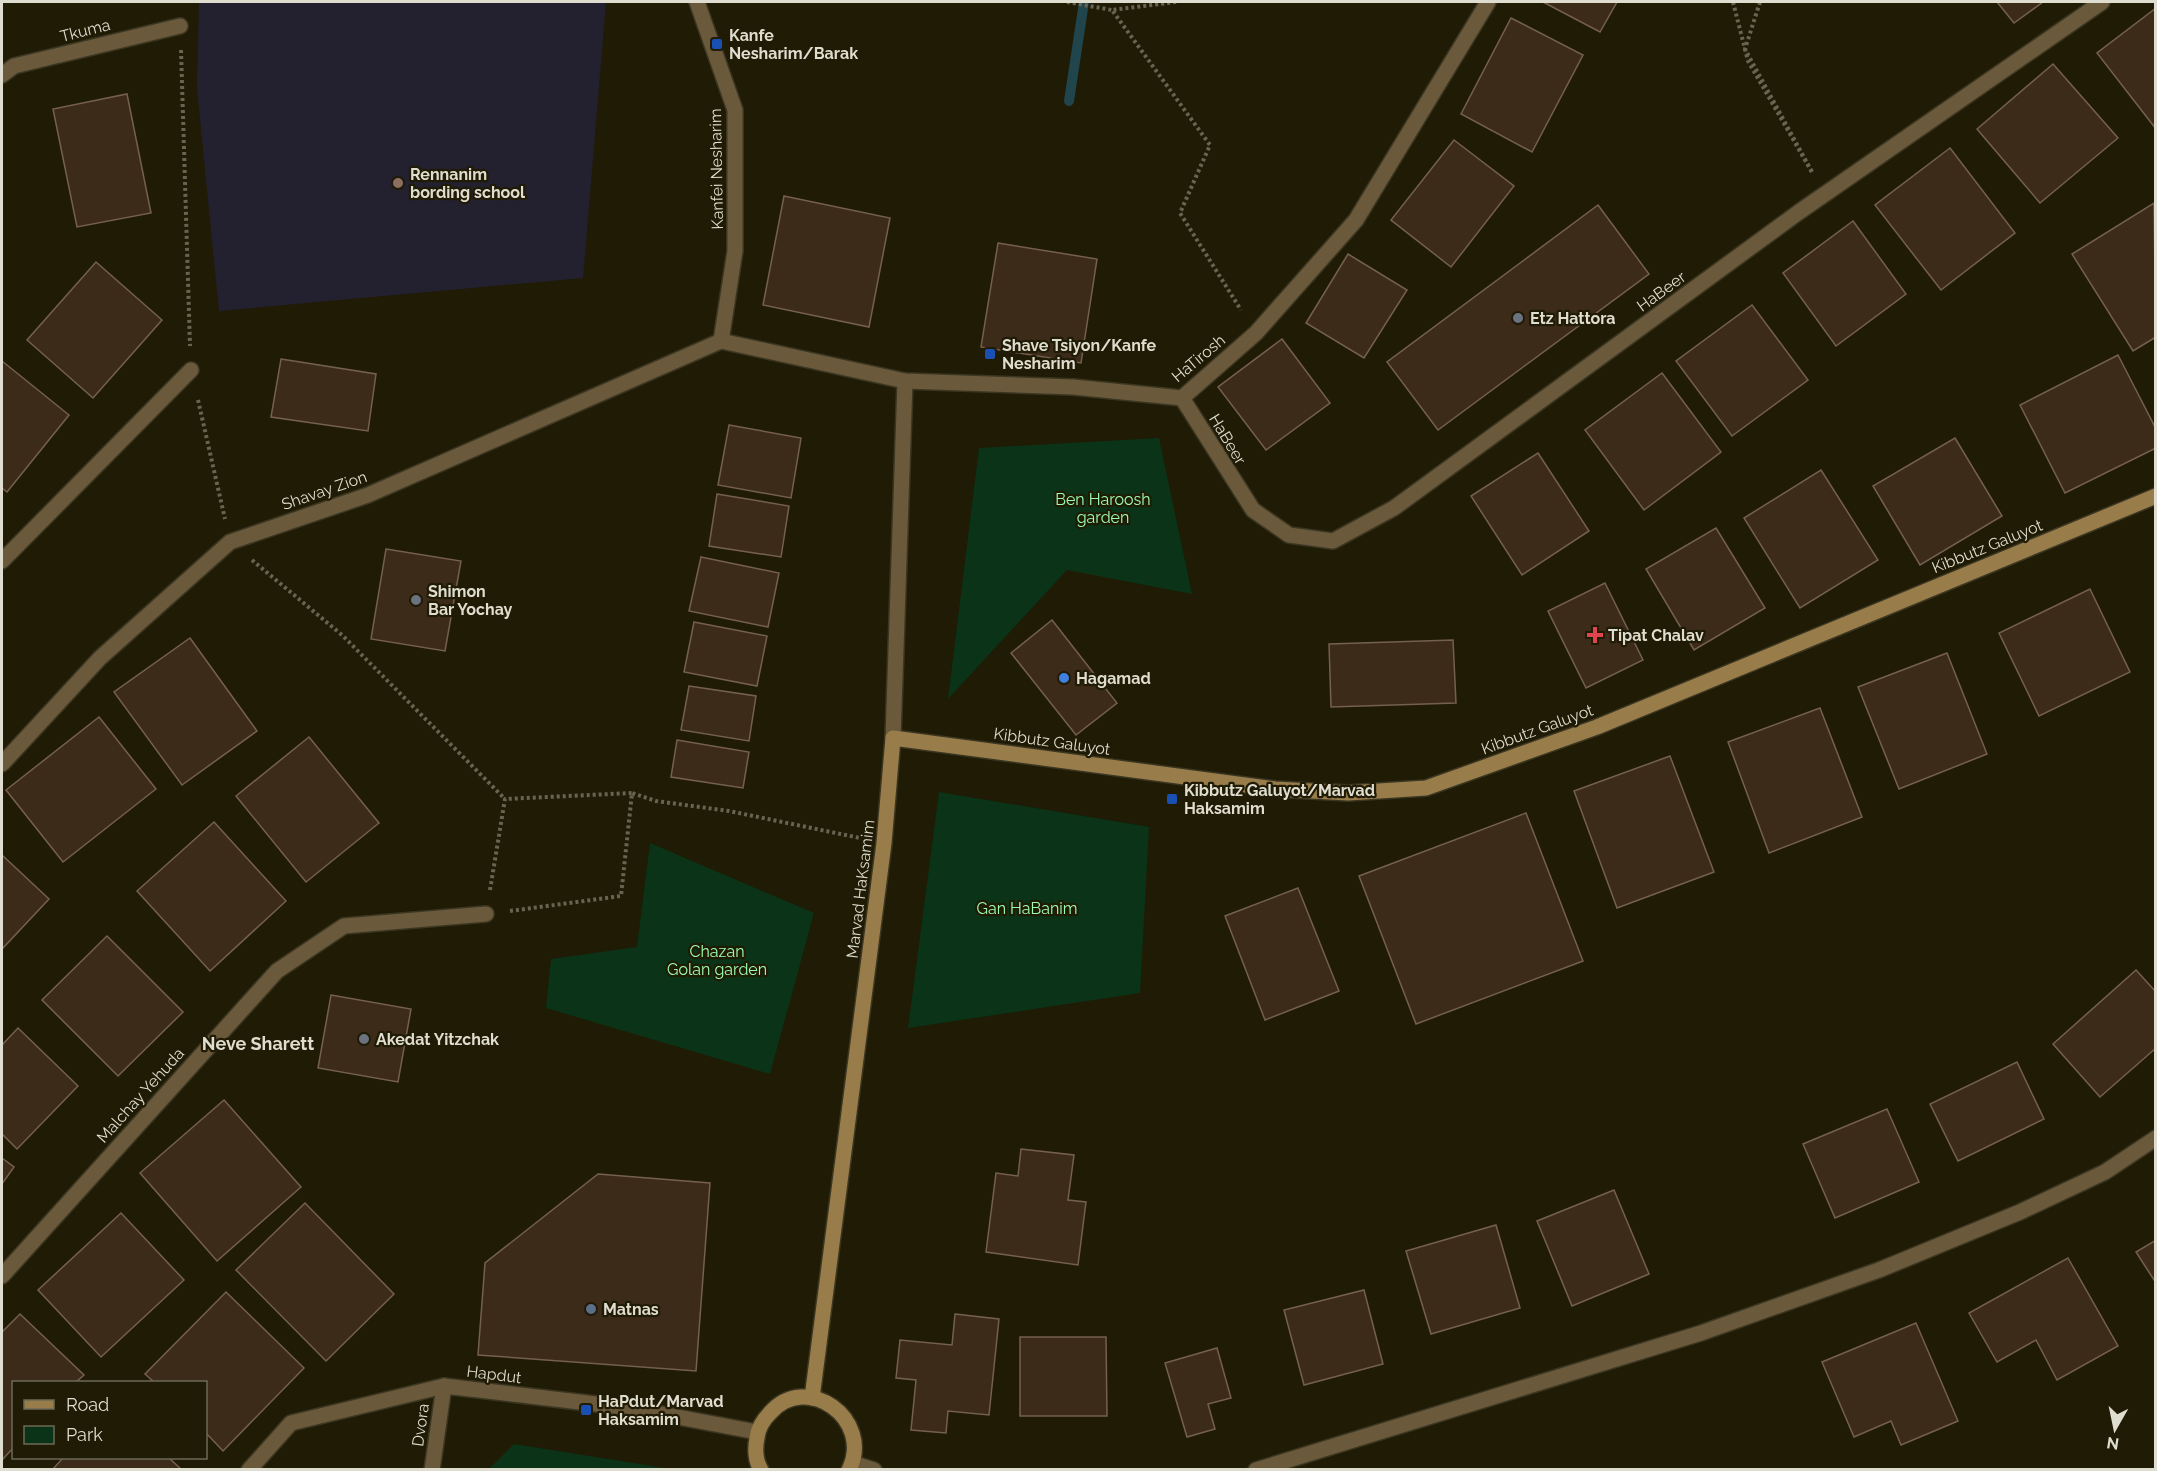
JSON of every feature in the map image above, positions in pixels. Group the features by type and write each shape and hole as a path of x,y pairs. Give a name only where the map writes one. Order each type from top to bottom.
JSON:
{"street":[{"name":"Kanfei Nesharim","path":"697,2 735,110 735,251 721,341"},
{"name":"HaTirosh","path":"721,341 905,381 1072,387 1182,398 1256,333 1356,220 1488,2"},
{"name":"HaBeer","path":"1182,398 1252,510 1289,535 1333,541 1394,508 1824,194 2102,2"},
{"name":"Tkuma","path":"2,75 14,66 180,26"},
{"name":"Shavay Zion","path":"2,764 100,658 230,542 368,495 721,341"},
{"path":"2,561 191,370"},
{"name":"Marvad HaKsamim","path":"812,1398 884,843 893,738 905,381"},
{"name":"Kibbutz Galuyot","path":"893,738 1275,789 1348,793 1426,788 1597,727 2156,496"},
{"name":"Malchay Yehuda","path":"2,1276 277,971 344,926 486,914"},
{"path":"1256,1470 1701,1333 1878,1270 2042,1202 2105,1172 2156,1138"},
{"name":"Hapdut","path":"249,1470 291,1423 444,1386 630,1408 758,1432"},
{"name":"Dvora","path":"432,1470 444,1386"},
{"path":"761,1470 755,1449 758,1432 764,1420 779,1406 798,1398 812,1398 828,1403 842,1414 851,1429 855,1445 851,1466 874,1470"}],"path":[{"path":"1067,2 1112,10 1176,2"},
{"path":"1733,2 1748,61 1824,194"},
{"path":"1745,49 1760,2"},
{"path":"1112,10 1210,145 1179,213 1256,333"},
{"path":"180,26 191,370 230,542 342,635 505,799 632,793 656,801 729,811 884,843"},
{"path":"505,799 486,914 621,896 632,793"}],"shaded area":[{"name":"Rennanim bording school","path":"199,2 606,2 583,278 219,311 197,88"}],"green space":[{"name":"Ben Haroosh garden","path":"1159,438 1192,594 1067,570 948,699 979,448"},
{"name":"Gan HaBanim","path":"939,792 1149,827 1140,993 908,1028"},
{"name":"Chazan Golan garden","path":"650,843 814,913 770,1074 546,1008 551,959 637,947"},
{"path":"514,1444 671,1469 489,1469"}],"building":[{"path":"1543,2 1617,2 1600,32"},
{"path":"1997,2 2043,2 2014,23"},
{"path":"2156,8 2156,129 2097,53"},
{"path":"1511,18 1583,55 1532,152 1461,114"},
{"path":"2053,64 2118,138 2040,203 1977,129"},
{"path":"127,94 151,213 77,227 53,109"},
{"path":"1454,140 1514,186 1451,267 1391,220"},
{"path":"1950,148 2015,233 1941,290 1875,205"},
{"path":"784,196 890,218 869,327 763,305"},
{"path":"2154,203 2156,337 2133,351 2072,254"},
{"name":"Etz Hattora","path":"1598,205 1649,274 1438,430 1387,362"},
{"path":"1853,221 1906,294 1836,346 1783,273"},
{"path":"998,243 1097,259 1081,363 981,347"},
{"path":"1348,254 1407,290 1364,358 1306,323"},
{"path":"96,262 162,320 93,398 27,340"},
{"path":"1752,305 1808,380 1732,436 1676,361"},
{"path":"1282,339 1330,403 1266,450 1218,387"},
{"path":"2118,355 2156,429 2156,448 2065,493 2020,405"},
{"path":"281,359 376,374 368,431 271,417"},
{"path":"2,361 69,415 7,492 2,488"},
{"path":"1662,373 1721,452 1644,510 1585,430"},
{"path":"729,425 801,438 791,498 718,485"},
{"path":"1955,438 2002,516 1920,565 1873,486"},
{"path":"1538,453 1589,531 1522,575 1471,496"},
{"path":"1821,470 1878,560 1800,608 1744,518"},
{"path":"717,494 789,506 781,557 709,546"},
{"path":"1716,528 1765,608 1694,650 1646,569"},
{"name":"Shimon Bar Yochay","path":"386,549 461,561 445,651 371,639"},
{"path":"701,557 779,573 768,627 689,611"},
{"name":"Tipat Chalav","path":"1605,583 1643,660 1586,688 1548,611"},
{"path":"2090,589 2130,672 2039,716 1999,633"},
{"name":"Hagamad","path":"1052,620 1117,703 1076,735 1011,653"},
{"path":"694,622 767,636 757,686 684,672"},
{"path":"190,638 257,731 182,785 114,692"},
{"path":"1453,640 1456,703 1331,707 1329,644"},
{"path":"1947,653 1987,754 1899,789 1858,687"},
{"path":"689,686 756,696 749,741 681,730"},
{"path":"1820,708 1862,817 1769,853 1728,742"},
{"path":"99,717 156,789 63,862 6,790"},
{"path":"309,737 379,823 306,882 236,796"},
{"path":"677,740 749,752 743,788 671,777"},
{"path":"1670,756 1714,872 1617,908 1574,791"},
{"path":"1526,813 1583,961 1416,1024 1359,876"},
{"path":"214,822 286,901 210,971 137,891"},
{"path":"2,855 49,899 2,949"},
{"path":"1298,888 1339,991 1265,1020 1225,916"},
{"path":"107,936 183,1012 118,1076 42,1000"},
{"path":"2136,970 2156,992 2156,1048 2100,1097 2053,1044"},
{"name":"Akedat Yitzchak","path":"331,995 411,1009 398,1082 318,1068"},
{"path":"18,1028 78,1086 17,1149 2,1134 2,1045"},
{"path":"2017,1062 2044,1119 1958,1161 1930,1104"},
{"path":"224,1100 301,1187 217,1261 140,1173"},
{"path":"1887,1109 1919,1182 1835,1218 1803,1144"},
{"path":"1021,1149 1074,1155 1068,1200 1086,1202 1078,1265 986,1252 996,1173 1018,1176"},
{"path":"2,1158 14,1167 2,1184"},
{"name":"Matnas","path":"598,1174 710,1183 696,1371 478,1355 485,1263"},
{"path":"1614,1190 1649,1274 1572,1306 1537,1221"},
{"path":"305,1203 394,1294 326,1361 236,1270"},
{"path":"121,1213 184,1280 101,1357 38,1290"},
{"path":"1496,1225 1520,1308 1431,1334 1406,1251"},
{"path":"2156,1240 2156,1283 2136,1252"},
{"path":"2068,1258 2118,1346 2057,1380 2036,1340 1997,1362 1969,1313"},
{"path":"1364,1290 1383,1364 1304,1385 1284,1310"},
{"path":"226,1292 304,1368 223,1451 207,1434 207,1381 153,1381 145,1374"},
{"path":"20,1314 84,1375 77,1381 12,1381 12,1449 2,1460 2,1332"},
{"path":"955,1314 999,1319 989,1415 948,1411 946,1433 911,1430 916,1380 896,1378 900,1340 952,1345"},
{"path":"1916,1323 1958,1421 1901,1445 1891,1421 1854,1437 1822,1362"},
{"path":"1020,1337 1106,1337 1107,1416 1020,1416"},
{"path":"1217,1348 1231,1398 1208,1404 1215,1429 1187,1437 1165,1363"},
{"path":"62,1459 170,1459 182,1470 52,1470"}],"waterway":[{"path":"1069,101 1084,2"}],"place":[{"name":"Kanfe Nesharim/Barak","path":"717,44"},
{"name":"Rennanim bording school","path":"398,183"},
{"name":"Etz Hattora","path":"1518,318"},
{"name":"Shave Tsiyon/Kanfe Nesharim","path":"990,354"},
{"name":"Shimon Bar Yochay","path":"416,600"},
{"name":"Tipat Chalav","path":"1595,635"},
{"name":"Hagamad","path":"1064,678"},
{"name":"Kibbutz Galuyot/Marvad Haksamim","path":"1172,799"},
{"name":"Akedat Yitzchak","path":"364,1039"},
{"name":"Matnas","path":"591,1309"},
{"name":"HaPdut/Marvad Haksamim","path":"586,1410"}],"district":[{"name":"Neve Sharett","path":"258,1044"}]}
